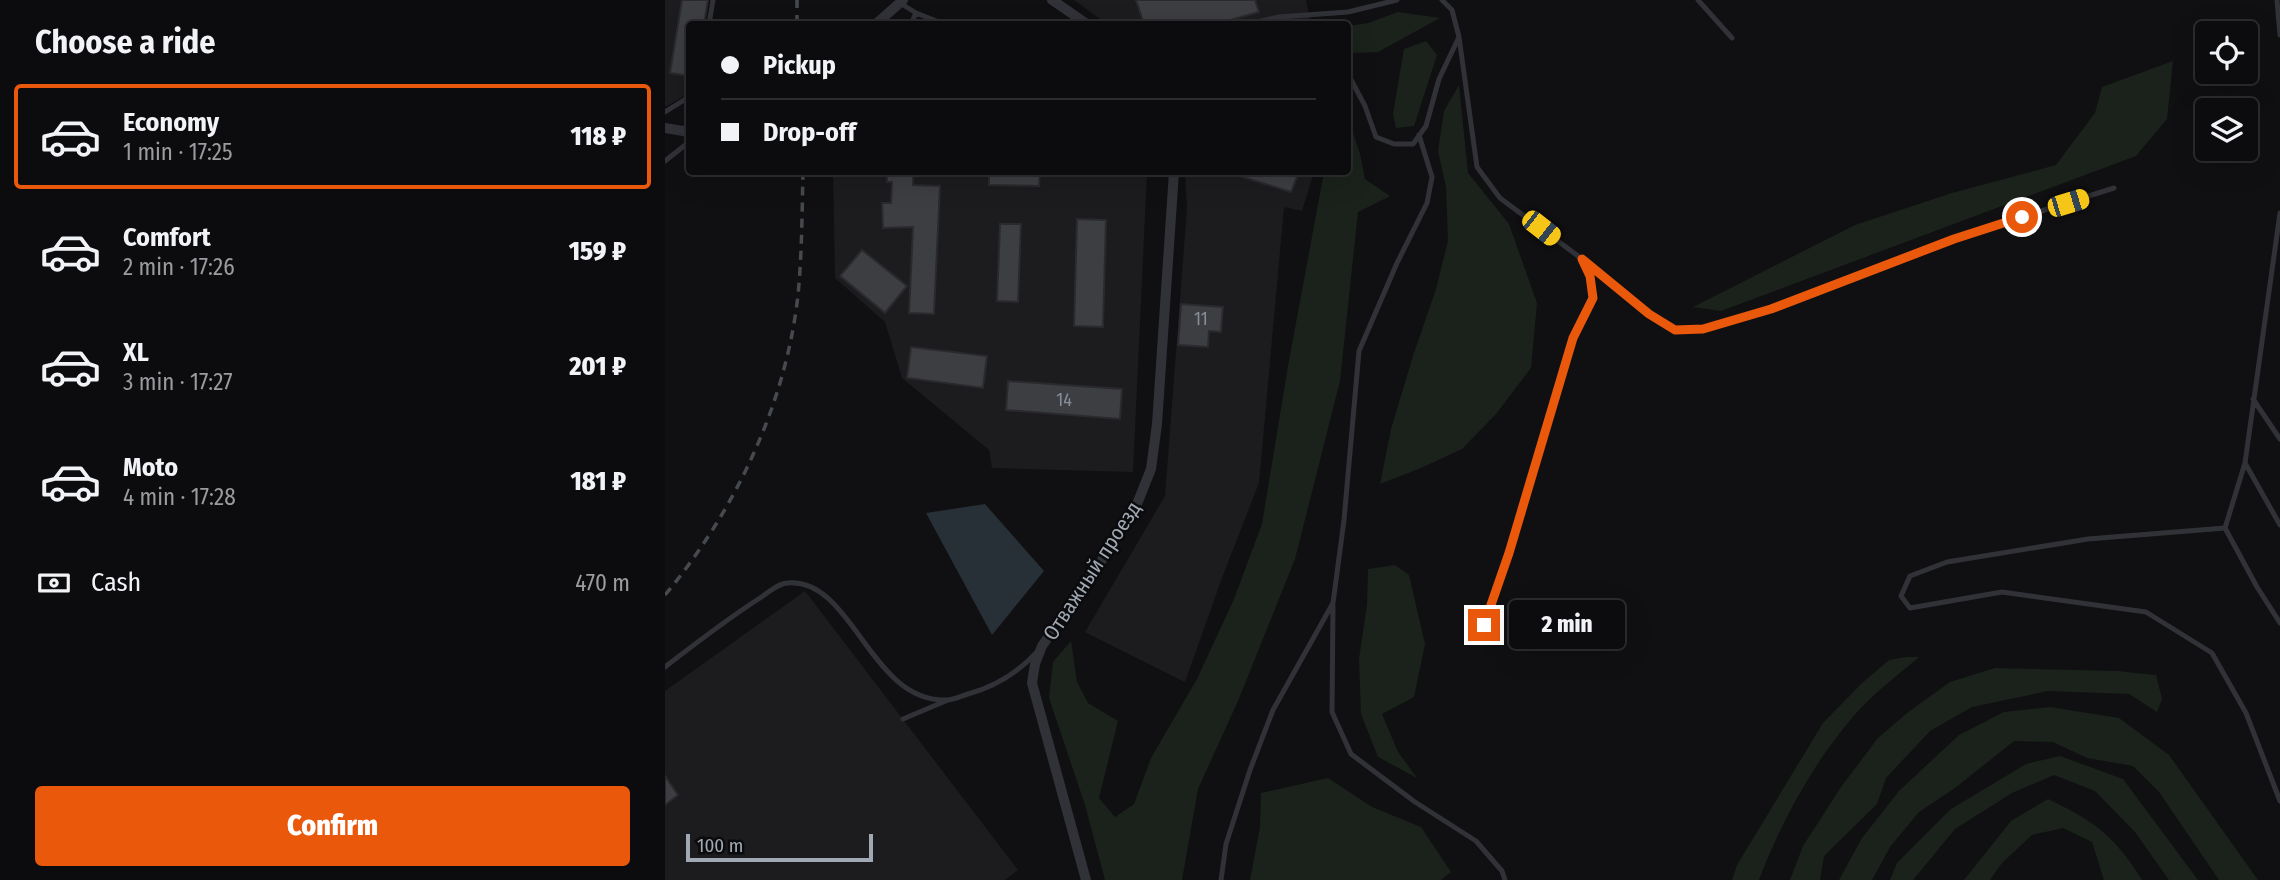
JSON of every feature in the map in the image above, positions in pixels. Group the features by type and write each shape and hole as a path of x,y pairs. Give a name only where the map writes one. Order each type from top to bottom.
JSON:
{"street":[{"path":"1052,0 1083,21"},
{"path":"879,21 901,2"},
{"path":"665,128 686,132"},
{"name":"Отважный проезд","path":"1086,880 1032,683 1042,646 1111,547 1137,504 1151,469 1157,424 1174,175"}],"lane":[{"path":"710,21 713,0"},
{"path":"1261,21 1279,17 1348,12 1397,0"},
{"path":"1442,0 1452,10 1459,37 1477,167 1500,198 1582,259 1649,314 1675,330 1703,329 1771,309 1954,239 2114,188"},
{"path":"1698,0 1732,38"},
{"path":"2277,0 2280,35"},
{"path":"901,2 916,13 936,21"},
{"path":"912,21 916,13"},
{"path":"1316,15 1319,21"},
{"path":"1351,80 1365,106 1376,137 1394,144 1412,144 1426,126 1439,79 1459,37"},
{"path":"665,112 686,99"},
{"path":"1419,135 1432,177 1427,203 1397,263 1359,351 1344,520 1333,603 1332,712 1351,754 1415,802 1476,841 1502,871 1505,880"},
{"path":"665,161 686,144"},
{"path":"2280,214 2245,463 2225,528 2280,623"},
{"path":"1484,625 1509,553 1573,338 1593,298 1590,276 1582,259"},
{"path":"2253,399 2280,439"},
{"path":"2245,463 2280,525"},
{"path":"2225,528 2088,539 1947,562 1910,576 1901,596 1910,607 2002,592 2146,612 2212,653 2246,713 2280,801"},
{"path":"665,667 727,619 783,583 801,583 820,590 893,679 921,696 948,700"},
{"path":"1221,880 1226,844 1273,710 1333,603"},
{"path":"903,719 1005,679 1025,664 1042,646"}],"shaded area":[{"path":"665,0 708,0 704,21 686,21 686,95 665,106"},
{"path":"1074,0 1306,0 1310,21 1130,19 1103,21"},
{"path":"1398,12 1440,18 1378,52 1352,53 1351,26 1368,23"},
{"path":"1426,41 1437,55 1414,126 1396,128 1393,114 1404,49"},
{"path":"2173,61 2167,119 2136,156 1721,311 1693,307 1855,225 1952,193 2056,165 2095,113 2102,87"},
{"path":"1459,85 1468,173 1509,224 1537,303 1531,368 1496,414 1462,449 1380,484 1391,429 1436,289 1448,241 1446,187 1438,151 1444,111"},
{"path":"1351,127 1365,179 1390,196 1358,212 1340,381 1295,559 1238,701 1198,789 1182,880 1105,880 1085,805 1049,698 1053,662 1071,641 1077,682 1088,703 1118,721 1099,798 1115,817 1134,804 1151,758 1197,679 1234,599 1262,524 1323,175 1351,175"},
{"path":"833,175 1147,175 1133,472 992,468 989,450 902,378 885,322 835,278"},
{"path":"1185,175 1313,175 1302,211 1284,207 1259,483 1185,682 1085,632 1165,496 1187,208"},
{"path":"985,504 1044,571 992,635 926,513"},
{"path":"1395,565 1409,575 1425,644 1414,697 1382,714 1398,752 1417,778 1378,757 1361,714 1359,659 1367,605 1368,569"},
{"path":"805,591 1018,870 1005,880 665,880 665,691"},
{"path":"1919,657 1859,710 1824,755 1777,837 1759,880 1732,880 1737,865 1823,723 1889,660"},
{"path":"1995,668 2117,671 2156,675 2162,699 2157,712 2129,694 2048,691 1972,707 1930,731 1886,778 1877,804 1824,856 1820,880 1790,880 1803,846 1841,787 1878,738 1950,682"},
{"path":"2050,707 2119,718 2169,755 2258,880 2219,880 2159,792 2133,766 2087,758 2053,742 2014,741 1955,788 1919,812 1890,847 1872,880 1839,880 1862,838 1899,791 1959,735 2004,712"},
{"path":"2060,756 2123,779 2198,880 2169,880 2135,832 2095,791 2054,775 2012,793 1955,829 1913,880 1890,880 1897,863 1951,809 2026,764"},
{"path":"1328,778 1372,807 1421,827 1451,872 1441,880 1250,880 1260,827 1261,793"},
{"path":"2048,799 2102,831 2122,852 2142,880 2104,880 2092,842 2063,828 2032,835 2002,863 1990,880 1964,880 2011,821"}],"building":[{"path":"682,0 708,0 704,21 686,21 686,76 670,73"},
{"path":"1136,0 1255,0 1259,12 1227,21 1143,21"},
{"path":"887,175 913,175 913,185 940,186 934,314 909,313 913,227 883,228 882,203 891,203 892,182 887,182"},
{"path":"989,175 1040,175 1039,186 989,185"},
{"path":"1236,175 1298,175 1291,192"},
{"path":"1077,219 1106,220 1103,327 1074,326"},
{"path":"1000,224 1021,224 1018,302 997,301"},
{"path":"862,250 907,286 885,313 840,276"},
{"path":"1181,304 1223,307 1221,332 1209,331 1208,347 1178,345"},
{"path":"911,347 987,356 983,388 907,378"},
{"path":"1008,381 1122,389 1120,419 1006,410"},
{"path":"665,776 678,795 665,805"}],"railway":[{"path":"797,0 797,21"},
{"path":"665,595 714,528 735,492 769,416 792,336 798,295 803,175"}],"route":[{"path":"1484,625 1509,553 1573,338 1593,298 1590,276 1582,259 1649,314 1675,330 1703,329 1771,309 1954,239 2022,217"}]}
